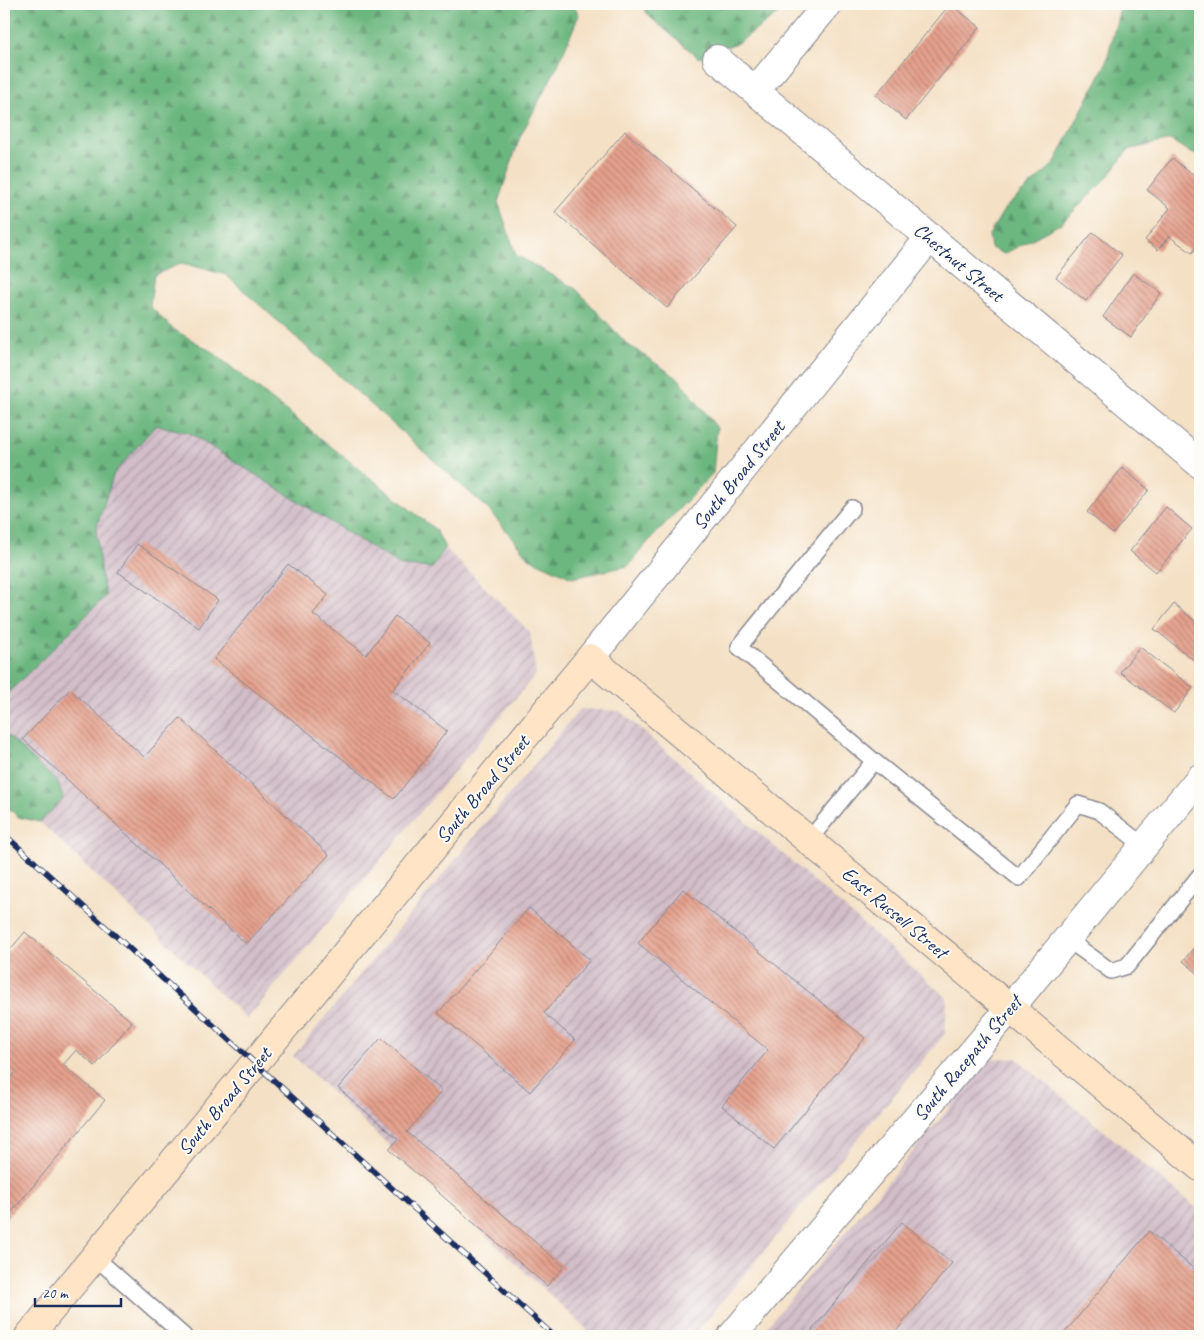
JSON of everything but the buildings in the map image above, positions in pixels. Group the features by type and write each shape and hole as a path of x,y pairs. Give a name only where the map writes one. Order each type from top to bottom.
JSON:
{"street":[{"path":"755,91 828,4"},
{"name":"Chestnut Street","path":"718,59 1200,464"},
{"name":"South Broad Street","path":"29,1336 590,658 930,237"},
{"name":"East Russell Street","path":"590,658 1200,1167"},
{"name":"South Racepath Street","path":"732,1336 1010,1008 1200,778"}],"lane":[{"path":"852,508 739,647 874,761 1019,878 1078,804 1099,811 1144,846"},
{"path":"809,840 874,761"},
{"path":"1067,939 1111,971 1127,966 1200,875"},
{"path":"95,1257 184,1336"}],"shaded area":[{"path":"156,425 189,433 432,568 445,548 530,632 536,674 247,1019 40,822 63,799 58,783 4,732 4,697 106,596 101,576 96,529 114,473"},
{"path":"580,709 620,711 947,998 945,1034 693,1336 594,1336 293,1056"},
{"path":"1016,1058 1200,1211 1200,1336 759,1336 990,1059"}],"green space":[{"path":"4,4 573,4 579,15 558,65 520,137 498,202 516,255 576,289 627,344 679,379 717,428 713,473 628,566 572,578 529,558 487,508 226,275 182,263 154,275 150,306 173,329 211,351 436,530 445,548 432,568 401,566 189,433 156,425 114,473 96,529 101,576 106,596 4,697"},
{"path":"640,4 792,4 739,42 699,58 651,18"},
{"path":"1121,4 1200,4 1200,156 1191,153 1170,140 1128,150 1106,179 1062,223 1004,254 991,248 989,235 1005,208 1054,164 1106,63"},
{"path":"4,732 58,783 63,799 40,822 18,817 4,803"}],"railway":[{"path":"4,834 554,1336"}]}
